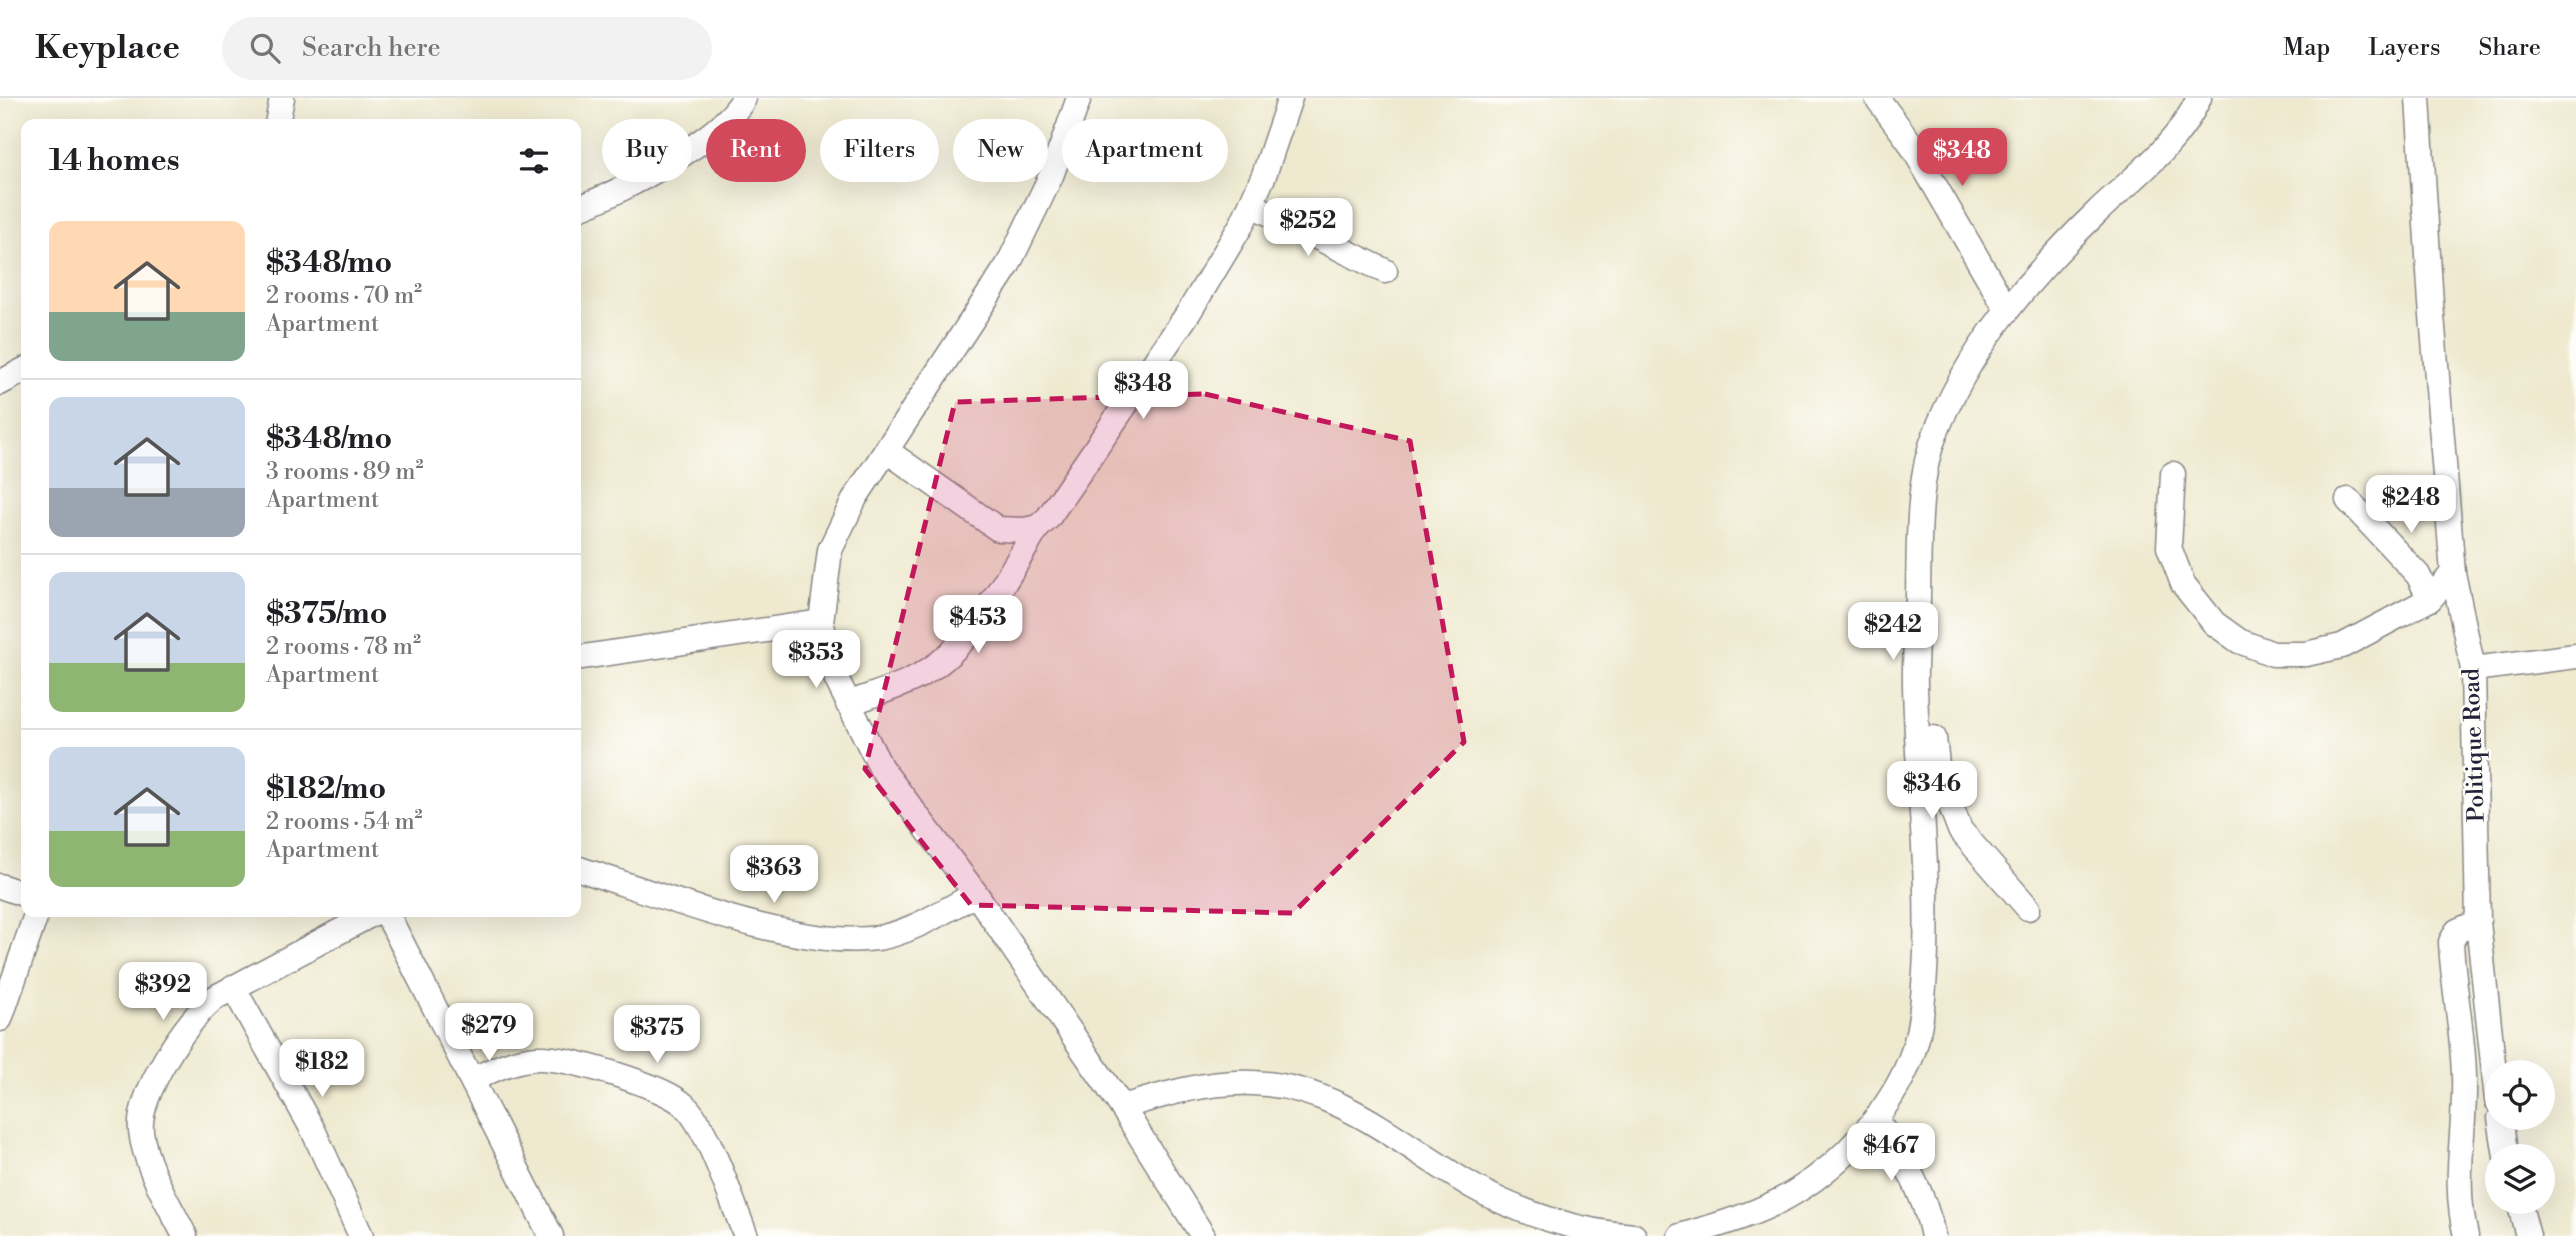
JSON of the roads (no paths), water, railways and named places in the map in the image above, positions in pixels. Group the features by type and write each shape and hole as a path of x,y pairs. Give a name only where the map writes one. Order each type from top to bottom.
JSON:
{"street":[{"path":"278,119 282,98"},
{"path":"581,207 641,179 706,138 740,106 744,98"},
{"path":"1079,98 1051,176 1008,265 855,498 830,550 821,622 829,658 848,705 881,768 976,894 1122,1107 1203,1236"},
{"path":"848,705 932,668 947,656 996,596 1038,527 1056,508 1189,312 1252,205 1290,98"},
{"path":"1877,98 1909,141 2007,310"},
{"path":"1680,1236 1721,1224 1795,1192 1823,1171 1876,1120 1910,1060 1923,995 1927,931 1914,683 1919,548 1925,475 1932,442 1982,344 2007,310 2037,272 2160,156 2190,118 2199,98"},
{"name":"Politique Road","path":"2418,98 2431,303 2454,573 2473,669 2478,922 2493,1060"},
{"path":"1252,205 1385,271"},
{"path":"0,383 21,372"},
{"path":"887,451 998,529 1010,531 1038,527"},
{"path":"2172,474 2169,547 2175,566 2193,601 2214,623 2239,641 2273,654 2318,652 2343,646 2430,599 2454,573"},
{"path":"2348,500 2418,575 2430,599"},
{"path":"581,657 821,622"},
{"path":"2473,669 2576,656"},
{"path":"1914,683 1925,695 1930,710 1938,772 1960,830 2028,908"},
{"path":"581,870 753,924 833,938 878,938 912,928 976,894"},
{"path":"0,886 21,893"},
{"path":"0,1019 35,917"},
{"path":"185,1236 144,1146 140,1128 143,1111 163,1065 201,1008 233,987 366,917"},
{"path":"389,917 551,1236"},
{"path":"2466,1236 2458,1194 2464,1074 2451,942 2457,931 2478,922"},
{"path":"233,987 313,1130 361,1236"},
{"path":"472,1080 509,1062 540,1058 564,1060 668,1093 686,1106 704,1136 746,1236"},
{"path":"1122,1107 1206,1085 1254,1083 1302,1091 1378,1123 1473,1186 1503,1201 1588,1230 1634,1236"},
{"path":"1876,1120 1917,1183 1927,1205 1933,1236"},
{"path":"2522,1214 2528,1236"}]}
